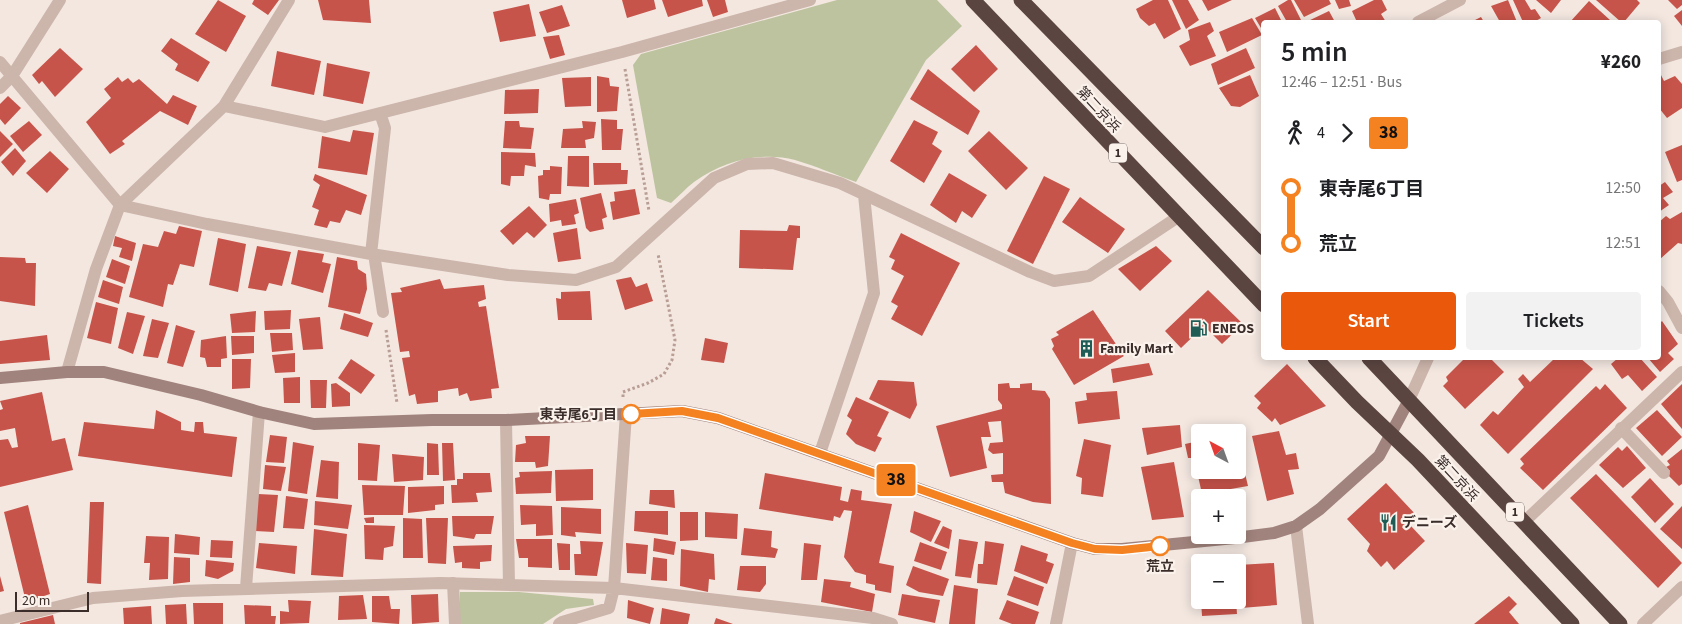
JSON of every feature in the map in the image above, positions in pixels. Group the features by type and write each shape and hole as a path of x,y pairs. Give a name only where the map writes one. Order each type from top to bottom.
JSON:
{"highway":[{"name":"第二京浜","path":"973,0 1261,302"},
{"name":"第二京浜","path":"1021,0 1261,245"},
{"name":"第二京浜","path":"1317,360 1357,402 1392,433 1572,624"},
{"name":"第二京浜","path":"1371,360 1620,624"}],"street":[{"path":"0,88 12,76 60,0"},
{"path":"67,372 96,269 120,205 224,106 289,0"},
{"path":"224,106 326,127 622,52 810,0"},
{"path":"1422,20 1460,0"},
{"path":"1661,60 1680,55"},
{"path":"0,62 120,205 207,224 373,254 508,275 576,280 616,267 714,178 748,164 774,163 840,184 1054,282 1089,276 1178,217"},
{"path":"380,113 386,128 373,254 383,312"},
{"path":"820,453 874,293 864,195"},
{"path":"1661,293 1668,302 1682,328"},
{"path":"0,378 67,372 104,372 201,395 259,412 314,424 432,420 506,420 682,411 718,418 1072,543 1095,549 1122,550 1245,537 1274,533 1296,526 1320,509 1379,456 1409,400 1427,360"},
{"path":"1524,522 1682,372"},
{"path":"246,588 259,412"},
{"path":"559,624 609,608 614,588 626,414"},
{"path":"506,420 509,585"},
{"path":"1621,428 1664,473"},
{"path":"1296,526 1308,624"},
{"path":"1056,624 1072,543"},
{"path":"454,583 455,624"},
{"path":"0,621 94,598 246,588 454,583 614,588 873,618 892,624"},
{"path":"1643,624 1682,587"}],"path":[{"path":"383,312 397,404"}],"green space":[{"path":"837,0 937,0 962,26 926,60 856,182 795,160 756,157 717,168 691,184 671,203 657,198 633,65 641,54"},
{"path":"460,592 519,592 593,599 594,605 566,609 543,624 460,624"}],"building":[{"path":"218,0 246,16 226,52 195,34"},
{"path":"254,0 279,0 268,15 252,4"},
{"path":"318,0 369,0 371,23 323,20"},
{"path":"622,0 654,0 656,9 627,18"},
{"path":"662,0 702,0 703,6 668,17"},
{"path":"707,0 725,0 728,12 713,17"},
{"path":"1153,0 1168,0 1181,29 1164,39 1155,23 1149,26 1140,18 1136,9"},
{"path":"1172,0 1188,0 1199,20 1186,29"},
{"path":"1202,0 1232,0 1208,11"},
{"path":"1291,0 1301,20 1286,20 1278,6"},
{"path":"1294,0 1329,0 1331,4 1304,17"},
{"path":"1335,0 1349,0 1351,6 1339,9"},
{"path":"1374,0 1382,0 1387,10 1381,14 1385,20 1356,20 1352,11"},
{"path":"1508,0 1516,20 1499,20 1491,6"},
{"path":"1513,0 1525,0 1531,10 1535,9 1541,18 1538,20 1522,20"},
{"path":"1536,0 1561,0 1551,13"},
{"path":"1596,0 1637,0 1640,3 1626,20 1619,20"},
{"path":"1668,0 1682,0 1682,5 1677,9"},
{"path":"1589,1 1610,20 1572,20"},
{"path":"529,4 536,36 500,42 493,12"},
{"path":"562,5 570,26 547,33 539,12"},
{"path":"1275,8 1281,20 1261,20 1261,28 1255,18"},
{"path":"1682,10 1682,26 1674,16"},
{"path":"1329,11 1334,20 1310,20"},
{"path":"1252,18 1261,35 1227,52 1219,32"},
{"path":"1210,22 1214,31 1207,36 1216,56 1190,66 1179,46 1190,40 1188,30"},
{"path":"559,35 565,55 550,59 543,37"},
{"path":"171,38 210,62 198,82 175,70 178,64 161,51"},
{"path":"976,45 998,69 974,92 951,69"},
{"path":"60,48 83,69 55,97 42,81 39,84 32,75"},
{"path":"1246,48 1255,68 1218,85 1211,64"},
{"path":"277,51 321,61 314,95 271,86"},
{"path":"327,63 370,72 363,104 323,96"},
{"path":"928,69 980,111 968,135 910,99"},
{"path":"1250,75 1259,96 1240,107 1231,106 1219,88"},
{"path":"1661,75 1664,81 1675,76 1682,84 1682,108 1667,118 1661,110"},
{"path":"597,76 609,78 610,86 619,87 617,111 597,112"},
{"path":"118,77 122,82 128,78 133,83 139,79 167,104 173,95 197,106 188,125 160,111 122,141 125,144 110,154 86,122 111,98 104,89"},
{"path":"591,77 591,106 565,107 562,78"},
{"path":"539,89 538,113 504,114 505,90"},
{"path":"8,96 21,108 5,125 0,119 0,104"},
{"path":"601,119 617,120 617,129 623,129 621,150 602,150"},
{"path":"914,120 938,132 932,144 942,151 924,183 890,161"},
{"path":"29,121 42,135 23,152 10,136"},
{"path":"505,121 519,121 520,127 534,128 531,149 503,148"},
{"path":"582,121 596,122 594,138 585,140 586,148 561,148 563,129 583,128"},
{"path":"353,130 374,133 367,175 318,168 322,136 350,142"},
{"path":"0,131 13,144 0,157"},
{"path":"989,131 1028,168 1006,190 968,151"},
{"path":"1682,145 1682,180 1677,182 1665,152"},
{"path":"15,148 26,161 13,176 1,162"},
{"path":"50,151 69,169 47,193 26,173"},
{"path":"501,152 535,153 536,167 525,165 524,176 511,176 510,186 501,184"},
{"path":"568,156 589,156 589,187 567,186"},
{"path":"593,163 621,163 621,170 628,170 627,184 594,185"},
{"path":"550,166 562,167 561,194 550,194 549,200 539,198 538,176 543,175 543,170 550,170"},
{"path":"949,173 987,195 972,218 962,211 956,223 930,205"},
{"path":"315,174 367,195 361,215 346,210 340,223 330,221 327,228 314,225 319,210 312,207 320,185 313,180"},
{"path":"1044,176 1070,189 1033,264 1007,251"},
{"path":"1665,182 1673,192 1663,198 1669,205 1661,211 1661,185"},
{"path":"635,189 640,214 613,220 610,202 615,201 614,192"},
{"path":"601,193 607,217 602,219 604,229 590,232 586,228 580,198"},
{"path":"1080,197 1125,229 1108,253 1062,222"},
{"path":"576,199 579,213 574,215 576,224 562,226 561,220 550,222 549,204"},
{"path":"529,206 547,225 534,238 527,232 513,245 500,231"},
{"path":"1682,212 1682,244 1678,243 1661,258 1661,220 1666,216 1670,219"},
{"path":"789,225 800,226 800,238 797,238 793,270 739,268 740,230 787,231"},
{"path":"179,226 202,231 194,267 180,264 173,285 168,284 163,307 129,297 143,244 158,247 164,231 176,234"},
{"path":"577,228 581,259 558,262 553,233"},
{"path":"901,233 960,263 922,336 891,319 898,306 891,302 904,276 891,269 895,260 889,257"},
{"path":"115,236 136,243 132,261 119,257 122,248 113,246"},
{"path":"218,238 246,244 238,292 209,285"},
{"path":"257,246 291,252 282,286 269,283 266,291 248,288"},
{"path":"1156,246 1172,261 1140,291 1118,269"},
{"path":"298,250 324,254 322,262 331,264 323,293 291,284"},
{"path":"0,257 25,258 26,263 36,263 35,306 0,301"},
{"path":"337,257 357,261 358,269 366,274 367,289 360,314 328,307"},
{"path":"112,259 130,266 125,284 106,277"},
{"path":"631,277 636,287 647,283 653,301 625,310 616,280"},
{"path":"440,279 444,289 484,285 486,299 478,302 479,307 486,306 499,388 491,389 492,398 470,401 467,393 459,396 458,388 438,391 438,402 417,404 415,394 409,396 402,358 410,357 409,351 400,352 391,293 402,292 400,288"},
{"path":"103,280 123,287 119,304 98,297"},
{"path":"1208,290 1243,324 1222,344 1204,326 1181,348 1165,331"},
{"path":"590,291 592,320 558,320 556,298 561,299 561,292"},
{"path":"96,302 118,308 111,344 87,338"},
{"path":"291,310 290,329 265,330 264,311"},
{"name":"Family Mart","path":"1093,310 1124,356 1074,385 1052,349 1054,346 1051,339 1059,335 1056,332"},
{"path":"256,311 255,332 232,333 230,314"},
{"path":"127,312 145,316 133,354 118,348"},
{"path":"344,313 373,323 368,337 340,329"},
{"path":"320,317 323,349 303,350 299,319"},
{"path":"152,319 169,323 158,358 143,356"},
{"path":"1661,322 1678,344 1668,353 1674,359 1660,372 1650,360 1661,360"},
{"path":"176,325 195,331 183,367 167,363"},
{"path":"270,333 292,333 293,350 272,352"},
{"path":"47,335 50,360 0,364 0,341"},
{"path":"226,336 227,358 221,359 221,367 207,367 205,358 200,357 201,340"},
{"path":"231,336 254,336 254,353 232,355"},
{"path":"705,338 728,343 724,363 701,360"},
{"path":"295,353 295,372 275,373 272,355"},
{"path":"232,359 251,359 250,388 232,389"},
{"path":"351,359 375,375 361,394 338,378"},
{"path":"1463,360 1492,360 1504,372 1465,409 1443,386 1448,381 1446,377"},
{"path":"1553,360 1582,360 1593,369 1508,454 1480,425 1493,411 1498,415 1524,387 1518,379 1523,374 1530,382"},
{"path":"1616,360 1642,360 1657,377 1642,391 1628,375 1622,379 1611,364"},
{"path":"1149,363 1153,375 1113,383 1111,369"},
{"path":"1287,364 1326,406 1280,425 1275,418 1272,422 1257,408 1261,403 1254,396"},
{"path":"300,377 300,403 284,403 283,378"},
{"path":"310,380 327,380 326,408 311,408"},
{"path":"878,380 914,382 917,405 910,419 869,399"},
{"path":"336,383 350,393 350,406 332,407 331,384"},
{"path":"1009,383 1010,388 1020,388 1020,384 1032,383 1032,390 1045,391 1050,399 1051,504 1033,502 1005,493 1003,482 992,482 991,475 1003,474 1003,453 993,454 988,450 990,443 1003,442 1001,421 988,422 991,437 981,437 987,468 950,477 936,426 1002,409 1002,405 998,400 998,384"},
{"path":"1605,384 1627,408 1543,490 1520,468 1524,464 1520,459 1596,386 1600,390"},
{"path":"1682,384 1682,429 1661,404"},
{"path":"1117,391 1120,419 1078,424 1075,402 1087,400 1086,393"},
{"path":"42,392 52,441 65,438 73,470 0,487 0,440 8,439 12,448 18,447 15,428 0,431 0,410 3,409 0,401"},
{"path":"856,397 889,412 877,436 882,438 875,452 856,444 846,434 852,420 847,416"},
{"path":"156,410 181,422 181,430 194,432 195,422 203,422 204,433 237,437 232,477 78,456 84,422 154,429"},
{"path":"1657,410 1682,437 1662,456 1636,428"},
{"path":"1180,425 1182,447 1147,455 1142,428"},
{"path":"1279,431 1286,455 1296,453 1299,469 1288,470 1294,494 1267,501 1252,436"},
{"path":"270,435 287,437 284,463 266,462"},
{"path":"525,436 550,436 548,466 536,468 535,462 515,462 516,445 526,443"},
{"path":"1084,439 1111,445 1103,497 1081,494 1082,478 1076,476"},
{"path":"293,442 314,446 307,494 288,491"},
{"path":"358,443 380,445 377,481 358,480"},
{"path":"427,443 438,444 439,475 427,475"},
{"path":"442,443 453,443 455,480 443,481"},
{"path":"1191,443 1191,458 1188,458 1185,444"},
{"path":"1627,446 1646,468 1623,488 1599,465 1618,447 1622,451"},
{"path":"1682,449 1682,484 1679,486 1667,474 1670,471 1666,467 1670,465 1667,461"},
{"path":"392,454 424,457 423,480 394,482"},
{"path":"321,460 339,462 338,499 316,497"},
{"path":"1174,462 1184,517 1152,520 1141,467"},
{"path":"265,465 286,467 281,491 263,489"},
{"path":"593,469 593,500 556,501 555,470"},
{"path":"552,471 551,493 516,494 515,478 520,477 519,472"},
{"path":"463,473 490,473 492,492 476,493 478,502 452,503 451,485 457,485 457,479 463,479"},
{"path":"765,473 842,487 840,500 848,502 851,489 862,491 861,500 892,504 879,563 894,566 891,593 875,590 875,585 866,583 866,575 855,572 844,557 852,511 844,510 840,518 834,516 833,521 759,509"},
{"path":"1596,474 1682,563 1658,588 1570,498"},
{"path":"1246,478 1248,486 1231,489 1201,489 1199,479"},
{"path":"1650,478 1674,504 1655,523 1631,497"},
{"path":"1386,483 1418,517 1410,525 1425,541 1394,570 1387,561 1381,567 1367,551 1370,544 1347,519"},
{"path":"362,485 405,486 403,515 364,515"},
{"path":"444,486 444,504 435,505 435,510 408,513 408,487"},
{"path":"650,490 674,490 675,508 649,504"},
{"path":"258,494 278,495 274,532 255,531"},
{"path":"286,496 308,499 304,529 283,528"},
{"path":"315,501 352,505 348,529 314,525"},
{"path":"90,502 104,502 101,584 87,583"},
{"path":"28,505 50,594 26,602 4,512"},
{"path":"520,505 552,506 553,535 536,536 536,524 521,525"},
{"path":"1682,506 1682,549 1660,529"},
{"path":"561,507 601,509 601,534 575,532 576,537 561,535"},
{"path":"635,511 668,511 668,535 634,531"},
{"path":"914,511 941,521 931,542 910,532"},
{"path":"680,512 698,512 698,540 680,541"},
{"path":"705,512 738,514 737,539 705,537"},
{"path":"452,516 494,516 491,534 476,534 474,539 453,536"},
{"path":"374,517 374,523 366,523 364,518"},
{"path":"403,518 422,519 423,558 403,558"},
{"path":"426,518 448,518 446,564 428,563"},
{"path":"364,525 395,526 393,546 384,548 383,560 365,559"},
{"path":"943,526 952,530 949,549 934,543"},
{"path":"744,528 772,531 771,547 778,549 775,558 741,555"},
{"path":"314,529 347,534 343,577 311,575"},
{"path":"175,534 200,537 199,555 174,553"},
{"path":"146,536 169,537 168,579 149,580 150,563 144,563"},
{"path":"654,538 676,542 674,555 653,551"},
{"path":"516,539 552,539 552,568 528,567 528,558 519,558"},
{"path":"959,539 978,542 971,578 955,576"},
{"path":"211,540 233,541 232,558 210,557"},
{"path":"580,541 603,542 597,576 575,575 574,554 581,554"},
{"path":"985,541 1004,544 997,585 977,583 978,564 983,564"},
{"path":"920,542 947,552 941,570 914,561"},
{"path":"259,543 297,546 295,574 256,568"},
{"path":"557,543 570,544 570,570 559,570"},
{"path":"626,543 648,545 646,574 627,573"},
{"path":"804,543 821,545 817,580 801,580"},
{"path":"492,545 491,561 480,562 480,569 462,568 462,562 455,563 453,546"},
{"path":"1021,545 1048,554 1046,561 1054,564 1047,584 1014,571"},
{"path":"681,549 714,554 715,580 709,579 708,592 680,586"},
{"path":"174,557 190,558 190,582 173,584"},
{"path":"653,557 667,559 667,581 651,580"},
{"path":"206,560 234,563 233,571 218,579 205,576"},
{"path":"1274,563 1277,605 1246,608 1246,565"},
{"path":"740,566 766,566 766,584 760,592 737,590"},
{"path":"913,566 949,579 943,596 919,592 906,585"},
{"path":"0,576 4,591 0,592"},
{"path":"1014,576 1044,587 1038,606 1007,595"},
{"path":"824,579 851,582 850,587 875,594 872,612 821,602"},
{"path":"954,585 978,589 975,624 949,624"},
{"path":"438,594 439,622 412,624 411,595"},
{"path":"902,594 940,600 935,623 898,615"},
{"path":"363,595 367,619 338,620 339,596"},
{"path":"372,596 389,596 391,609 400,609 399,624 372,622"},
{"path":"1509,596 1517,604 1509,612 1519,624 1474,624"},
{"path":"288,600 311,601 309,623 280,624 280,611 289,612"},
{"path":"628,600 654,608 650,624 627,618"},
{"path":"1007,600 1039,612 1035,624 1012,624 999,619"},
{"path":"193,603 223,603 223,624 194,624"},
{"path":"186,604 187,624 166,624 165,605"},
{"path":"244,605 271,606 271,616 276,616 275,624 245,624"},
{"path":"151,606 152,624 124,624 123,608"},
{"path":"662,608 690,614 688,624 660,624"},
{"path":"1202,609 1237,609 1237,614 1202,616"},
{"path":"53,615 55,624 20,624 20,623"},
{"path":"716,618 733,624 714,624"}],"bus line":[{"name":"38","path":"631,414 682,411 718,418 1072,543 1095,549 1122,550 1160,546"}],"place":[{"name":"ENEOS","path":"1198,328"},
{"name":"Family Mart","path":"1086,348"},
{"name":"東寺尾6丁目","path":"631,414"},
{"name":"デニーズ","path":"1388,522"},
{"name":"荒立","path":"1160,546"}]}
